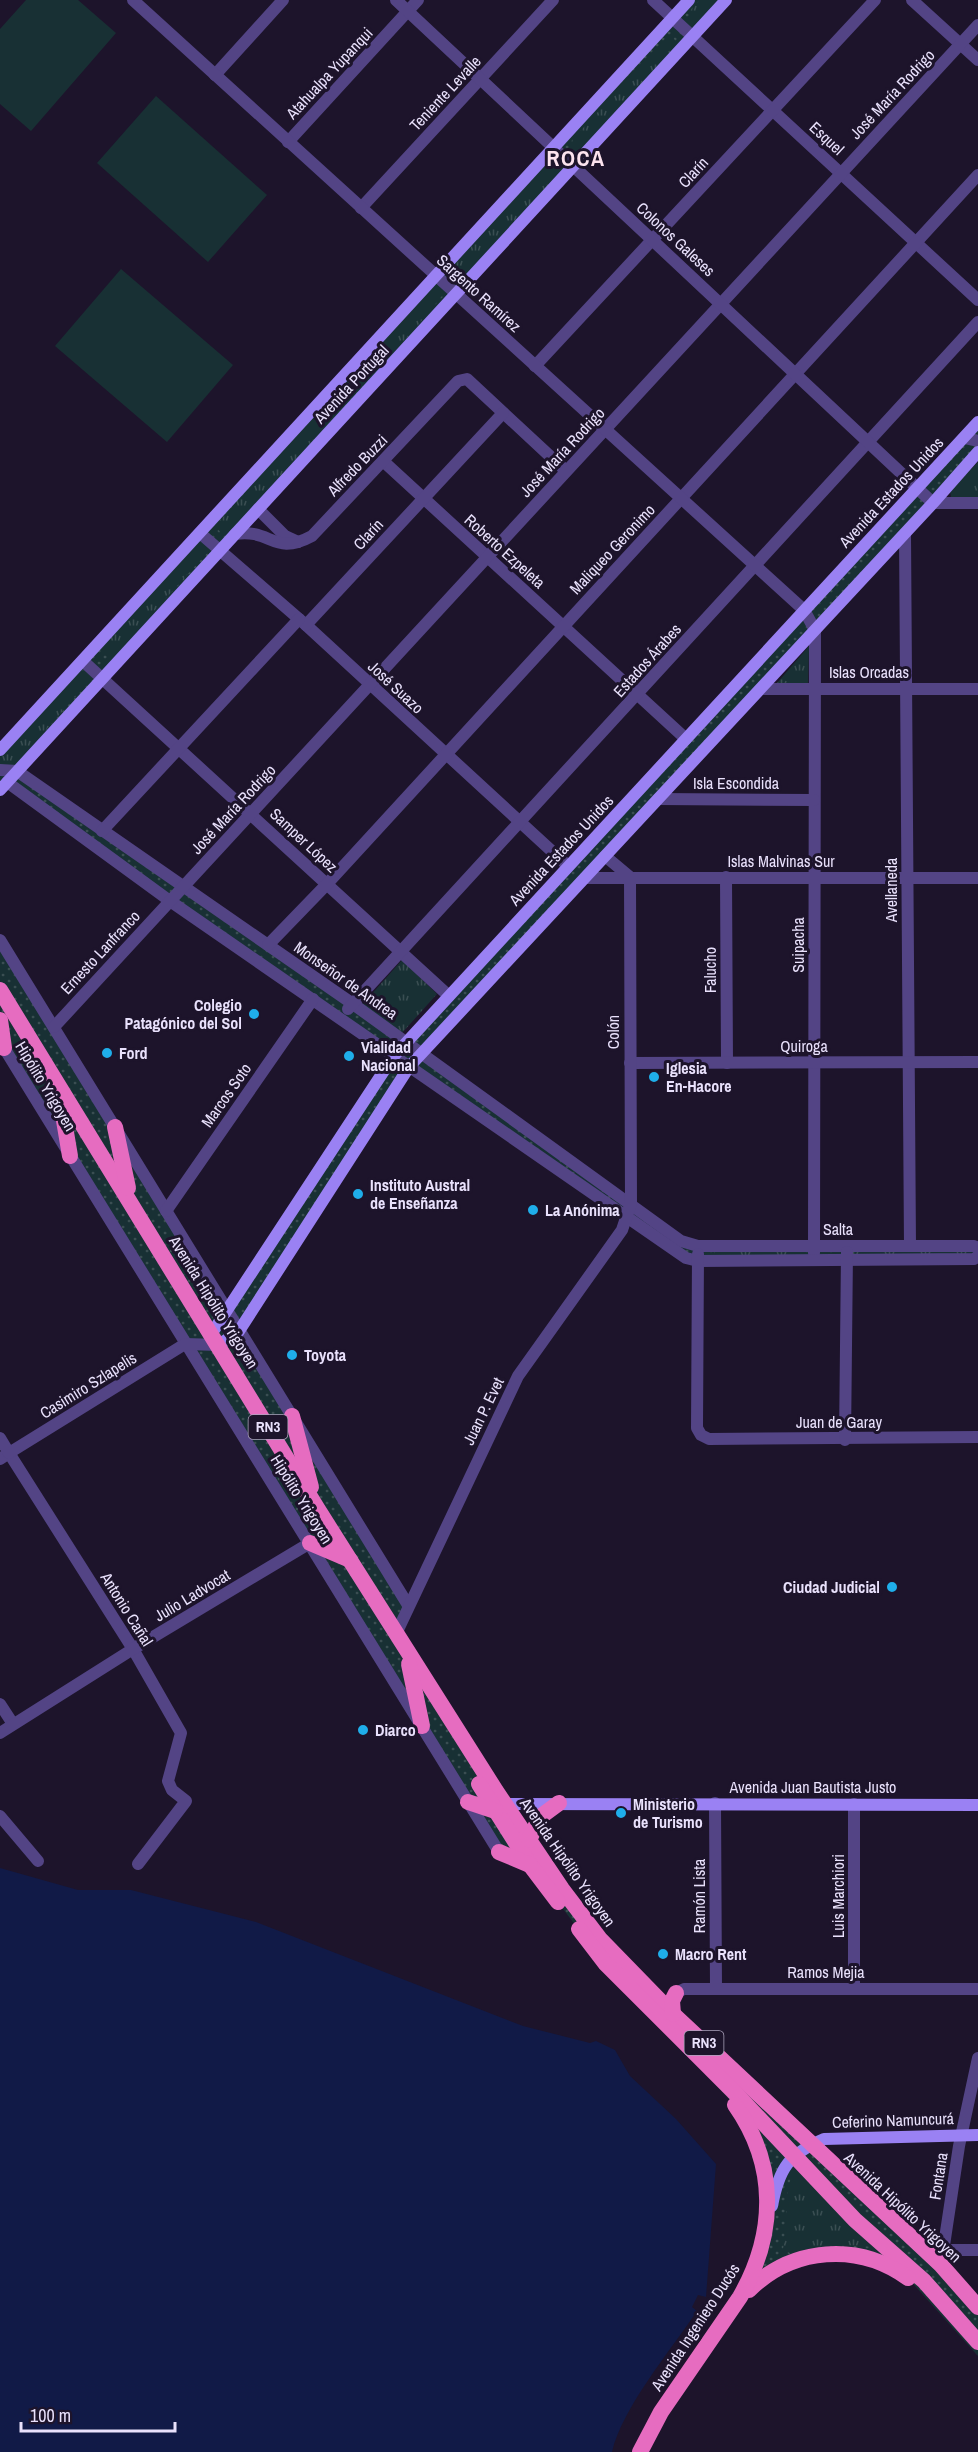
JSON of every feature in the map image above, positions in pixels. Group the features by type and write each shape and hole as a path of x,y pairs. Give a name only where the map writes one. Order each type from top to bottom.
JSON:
{"highway":[{"name":"Avenida Hipólito Yrigoyen","path":"0,990 396,1634 500,1807 530,1865 604,1963 698,2057"},
{"path":"0,1020 1,1047"},
{"path":"58,1084 70,1156"},
{"path":"115,1127 130,1201"},
{"path":"292,1416 317,1508"},
{"path":"310,1543 350,1560"},
{"name":"Avenida Hipólito Yrigoyen","path":"396,1634 409,1664 500,1807 529,1840 600,1939 673,2014 810,2145 924,2250 942,2258 978,2307"},
{"path":"409,1664 422,1726"},
{"path":"468,1802 500,1807"},
{"path":"529,1840 540,1817 559,1803"},
{"path":"499,1852 530,1865"},
{"path":"673,2014 672,2001 676,1993"},
{"path":"698,2057 855,2220 924,2281 978,2342"},
{"name":"Avenida Ingeniero Ducós","path":"640,2452 661,2412 736,2304 759,2259 768,2207 760,2155 747,2124 698,2057"},
{"path":"736,2304 757,2283 789,2262 828,2253 868,2257 907,2277 978,2356"}],"main road":[{"name":"Avenida Portugal","path":"0,750 201,534 689,0"},
{"name":"Avenida Portugal","path":"4,786 726,0"},
{"name":"Avenida Estados Unidos","path":"215,1339 227,1309 393,1057 978,422"},
{"path":"215,1339 239,1331 409,1067 905,534 978,452"},
{"name":"Avenida Juan Bautista Justo","path":"500,1807 559,1803 978,1805"},
{"name":"Ceferino Namuncurá","path":"810,2145 841,2137 978,2134"},
{"path":"759,2259 768,2232 776,2186 794,2156 810,2145"}],"street":[{"path":"215,75 283,0"},
{"name":"Colonos Galeses","path":"396,0 933,503"},
{"name":"Atahualpa Yupanqui","path":"288,142 418,0"},
{"name":"Teniente Levalle","path":"361,208 553,0"},
{"name":"Esquel","path":"654,0 978,300"},
{"name":"Clarín","path":"535,366 875,0"},
{"path":"912,0 978,60"},
{"name":"Sargento Ramírez","path":"139,2 288,142 804,610 815,630"},
{"name":"José María Rodrigo","path":"170,901 978,25"},
{"name":"Maliqueo Geronimo","path":"268,945 446,755 978,174"},
{"name":"Estados Árabes","path":"339,1018 978,322"},
{"name":"Alfredo Buzzi","path":"300,542 312,536 459,381 467,379 476,385 503,413"},
{"path":"503,413 566,471"},
{"name":"Clarín","path":"102,831 424,498 503,413"},
{"path":"964,438 978,441"},
{"name":"Roberto Ezpeleta","path":"383,461 686,739"},
{"path":"933,503 978,503"},
{"path":"258,509 285,536 300,542"},
{"name":"José Suazo","path":"201,534 302,622 568,866"},
{"path":"235,534 256,534 280,544 300,542"},
{"name":"Avellaneda","path":"905,534 910,1246"},
{"name":"Suipacha","path":"814,1260 815,630"},
{"name":"Samper López","path":"83,661 449,996"},
{"name":"Islas Orcadas","path":"760,689 978,689"},
{"path":"0,770 17,771"},
{"name":"Monseñor de Andrea","path":"17,771 353,1005 631,1203 698,1254"},
{"path":"4,786 626,1218 686,1258 698,1254"},
{"name":"Isla Escondida","path":"658,799 814,800"},
{"path":"605,856 630,877"},
{"name":"Colón","path":"626,1218 631,1203 630,877"},
{"name":"Islas Malvinas Sur","path":"585,878 978,878"},
{"name":"Falucho","path":"726,878 727,1063"},
{"name":"Ernesto Lanfranco","path":"54,1026 170,901"},
{"name":"Hipólito Yrigoyen","path":"0,940 408,1605"},
{"name":"Marcos Soto","path":"166,1210 313,999"},
{"name":"Hipólito Yrigoyen","path":"1,1047 190,1345 499,1852"},
{"name":"Quiroga","path":"630,1063 978,1062"},
{"name":"Juan P. Evet","path":"396,1634 518,1376 622,1230 626,1218"},
{"name":"Salta","path":"698,1254 814,1246 974,1246 978,1248"},
{"path":"845,1440 847,1246"},
{"name":"Salta","path":"698,1254 814,1260 974,1259 978,1256"},
{"name":"Juan de Garay","path":"698,1254 697,1428 701,1435 709,1439 845,1440 978,1437"},
{"name":"Casimiro Szlapelis","path":"5,1456 190,1345 215,1339"},
{"name":"Antonio Cañal","path":"0,1438 5,1456 134,1648 181,1732 168,1781 172,1790 186,1802 138,1864"},
{"name":"Julio Ladvocat","path":"0,1733 134,1648 310,1543"},
{"path":"0,1704 13,1725"},
{"name":"Ramón Lista","path":"715,1803 716,1989"},
{"name":"Luis Marchiori","path":"854,1988 855,1804"},
{"path":"0,1816 38,1861"},
{"name":"Ramos Mejia","path":"676,1993 684,1989 978,1989"},
{"name":"Fontana","path":"942,2258 962,2135 978,2058"},
{"path":"942,2258 978,2250"}],"green space":[{"path":"26,0 78,0 116,33 31,131 0,104 0,29"},
{"path":"689,0 726,0 18,771 406,1043 978,422 978,452 421,1054 681,1241 978,1248 698,1261 409,1067 239,1331 408,1605 396,1634 600,1939 978,2307 978,2356 907,2277 841,2253 757,2283 768,2207 737,2108 594,1950 530,1865 499,1852 0,1042 0,940 226,1309 393,1057 7,782 0,790 0,750"},
{"path":"700,0 721,0 700,23 694,24 689,20 689,12"},
{"path":"673,37 678,46 580,151 574,150 571,146 573,139 665,39"},
{"path":"156,96 267,195 208,262 97,163"},
{"path":"547,161 560,166 561,175 464,280 455,276 453,271 456,264"},
{"path":"121,269 233,365 167,442 55,346"},
{"path":"442,289 442,296 413,331 229,532 221,533 215,526 426,291"},
{"path":"978,462 978,498 951,497 950,491"},
{"path":"201,542 208,552 113,656 105,652 103,643 191,546"},
{"path":"809,646 808,683 777,683"},
{"path":"83,670 89,672 92,678 15,765 0,766 0,758 71,678"},
{"path":"402,960 437,994 402,1033 362,1005"},
{"path":"714,1249 798,1249 798,1255 714,1256"},
{"path":"978,1249 978,1255 852,1255 852,1250"},
{"path":"793,2172 800,2172 876,2247 824,2246 793,2255 783,2249 790,2179"}],"shaded area":[{"path":"0,1868 78,1890 131,1890 256,1922 523,2026 590,2043 596,2041 615,2050 630,2076 676,2119 716,2164 706,2297 698,2295 692,2307 697,2311 636,2398 617,2435 612,2452 0,2452"}],"place":[{"name":"Colegio Patagónico del Sol","path":"254,1014"},
{"name":"Ford","path":"107,1053"},
{"name":"Vialidad Nacional","path":"349,1056"},
{"name":"Iglesia En-Hacore","path":"654,1077"},
{"name":"Instituto Austral de Enseñanza","path":"358,1194"},
{"name":"La Anónima","path":"533,1210"},
{"name":"Toyota","path":"292,1355"},
{"name":"Ciudad Judicial","path":"892,1587"},
{"name":"Diarco","path":"363,1730"},
{"name":"Ministerio de Turismo","path":"621,1813"},
{"name":"Macro Rent","path":"663,1954"}],"district":[{"name":"ROCA","path":"576,158"}]}
